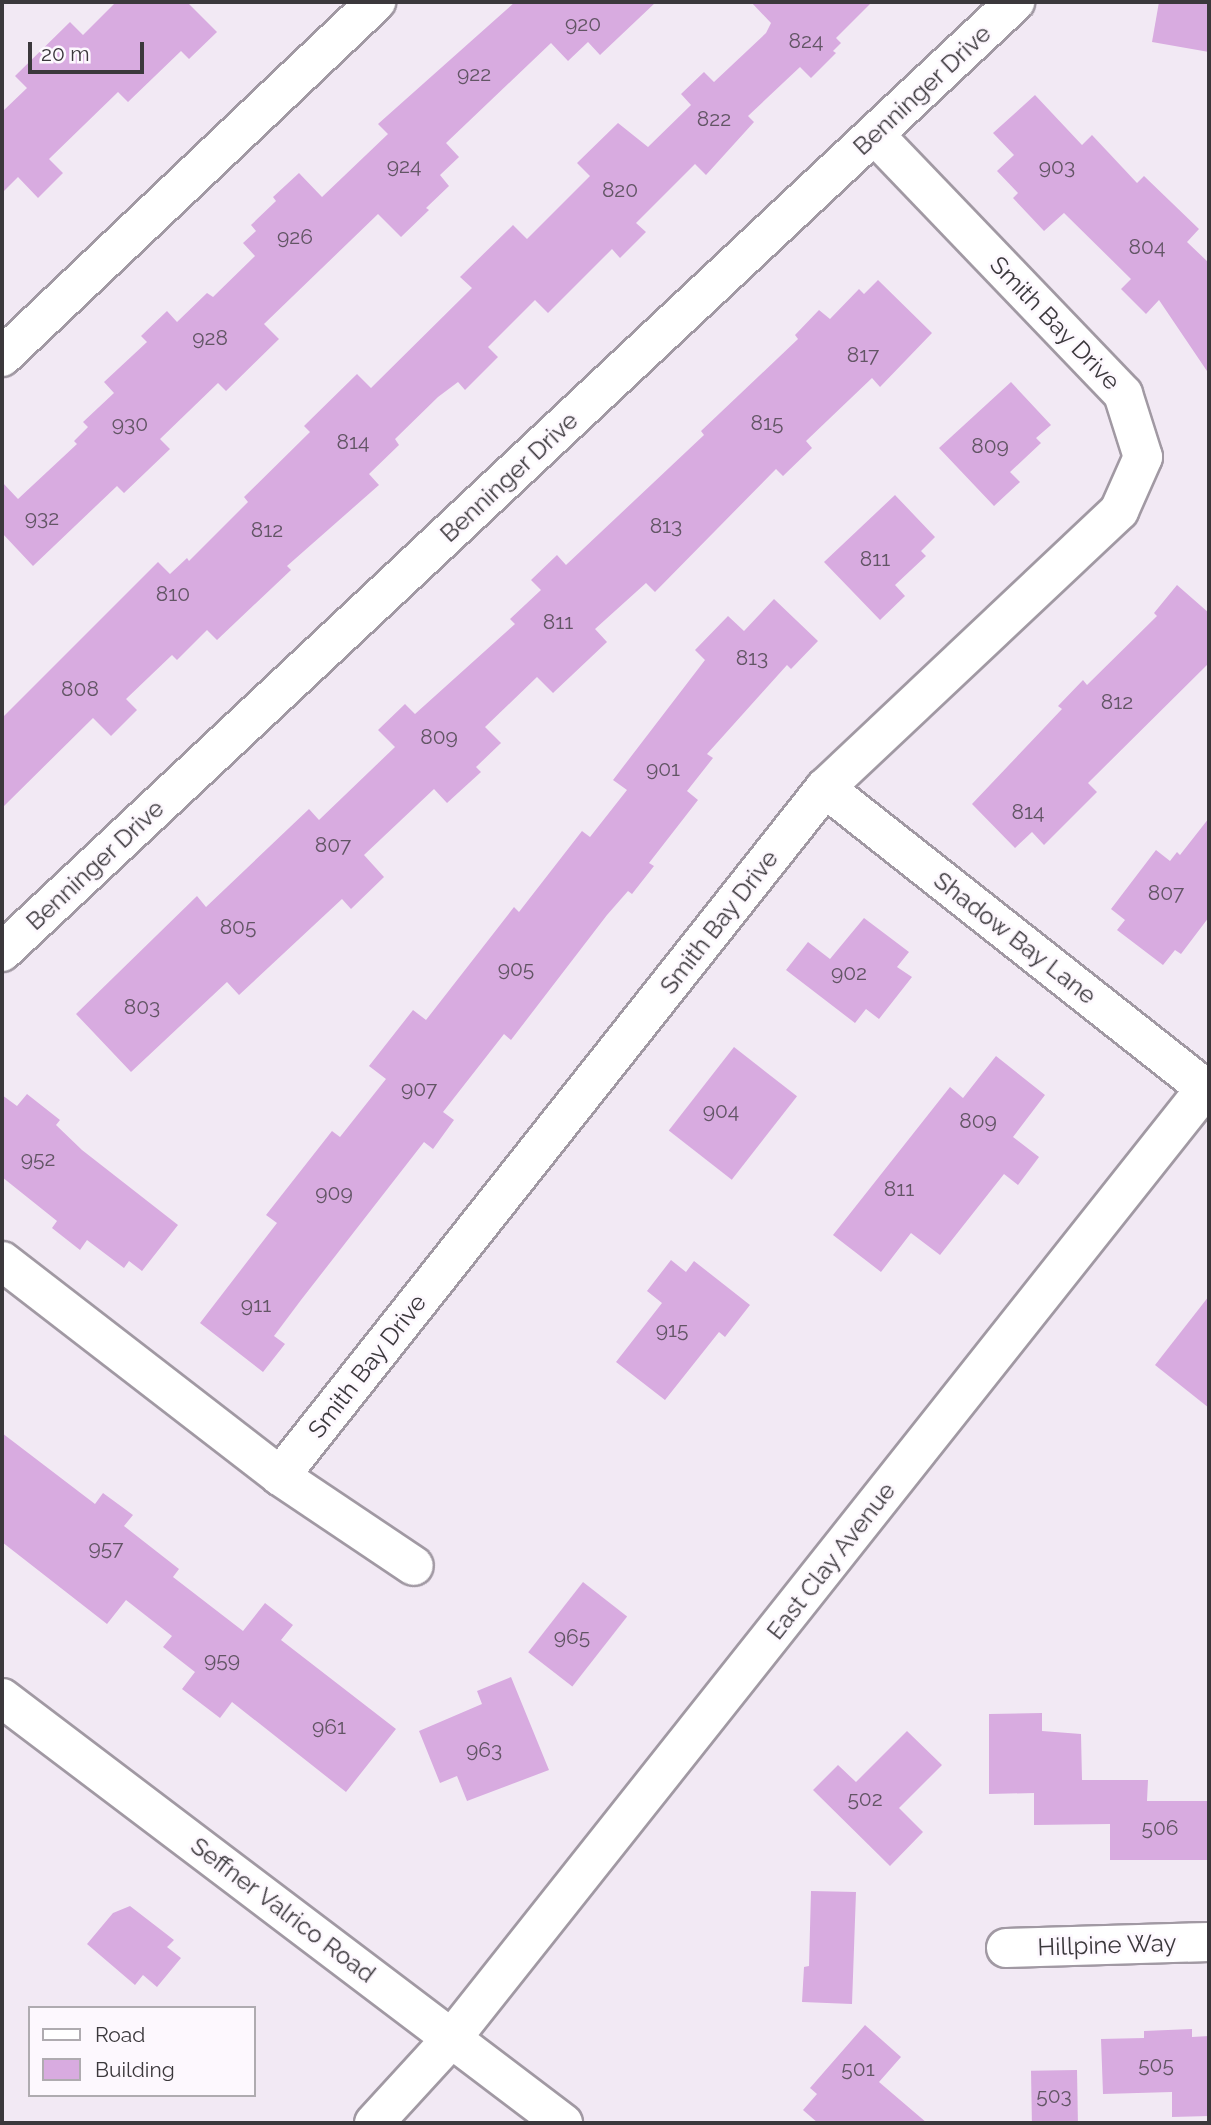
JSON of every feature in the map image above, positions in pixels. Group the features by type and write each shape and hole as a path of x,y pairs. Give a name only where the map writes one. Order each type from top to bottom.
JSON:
{"street":[{"path":"2,357 376,2"},
{"name":"Benninger Drive","path":"2,952 1015,2"},
{"name":"Smith Bay Drive","path":"280,1476 825,788 1119,511 1143,457 1123,394 875,135"},
{"name":"Shadow Bay Lane","path":"825,788 1208,1088"},
{"name":"East Clay Avenue","path":"374,2123 452,2038 1208,1088"},
{"path":"2,1261 280,1476 414,1566"},
{"name":"Seffner Valrico Road","path":"2,1698 563,2123"},
{"name":"Hillpine Way","path":"1006,1948 1209,1942"}],"building":[{"path":"116,2 187,2 217,32 189,59 181,51 128,102 118,92 49,159 63,173 38,198 18,177 2,193 2,112 27,88 15,76 70,22 83,35"},
{"path":"515,2 656,2 600,55 588,42 568,61 551,43 446,143 459,157 440,175 449,186 426,208 429,210 401,237 378,214 264,324 279,339 226,391 218,383 160,439 170,449 124,493 117,486 33,566 2,533 2,482 18,499 77,444 74,441 88,427 83,422 114,393 104,382 147,342 141,336 167,311 177,322 207,293 213,297 255,256 243,243 256,231 251,225 276,201 273,197 299,173 322,197 388,134 378,124"},
{"path":"751,2 872,2 836,38 841,43 833,51 836,53 811,78 800,67 748,116 754,122 706,175 695,164 636,223 646,232 620,258 612,249 548,313 535,300 488,347 498,357 465,390 458,382 438,397 395,439 399,445 369,474 379,485 287,566 291,570 217,640 207,630 177,660 172,655 126,699 137,710 111,736 93,718 2,808 2,718 158,562 170,574 187,558 189,561 248,502 244,497 310,432 304,426 357,374 371,388 472,288 460,277 513,225 527,239 590,176 577,163 618,123 648,147 691,105 681,94 704,72 714,82 766,33 771,23"},
{"path":"1159,2 1209,2 1209,52 1152,42"},
{"path":"1035,95 1082,145 1092,135 1137,183 1144,176 1199,229 1187,242 1209,263 1209,374 1159,300 1146,314 1121,289 1131,279 1064,213 1044,231 1013,198 1018,193 997,171 1014,155 993,133"},
{"path":"878,280 932,333 880,387 872,378 806,441 812,448 783,476 776,469 655,592 646,583 595,629 607,642 553,693 537,677 485,727 501,743 476,767 481,772 447,803 434,789 364,855 384,877 351,909 342,899 239,995 227,982 131,1072 76,1014 197,896 206,907 309,809 319,820 395,747 378,730 405,704 415,714 515,624 510,619 541,590 531,580 557,555 566,565 704,435 701,431 798,339 795,335 819,310 830,319 859,289 864,294"},
{"path":"1011,382 1051,425 1036,438 1041,443 1010,472 1020,482 994,506 939,448"},
{"path":"895,495 935,537 921,551 926,556 895,585 905,596 880,620 824,562"},
{"path":"1177,585 1209,613 1209,663 1088,783 1097,792 1044,845 1032,832 1015,848 972,804 1062,709 1058,706 1083,680 1087,685 1157,616 1154,613"},
{"path":"774,599 818,641 791,669 787,665 707,754 713,758 687,791 698,800 649,863 654,866 632,894 628,891 607,915 511,1040 504,1034 443,1112 454,1120 433,1149 424,1142 301,1300 274,1336 285,1344 263,1372 200,1323 277,1223 266,1215 332,1131 340,1137 386,1079 369,1066 413,1010 426,1020 514,907 519,912 582,831 590,837 627,790 613,780 705,660 695,650 728,616 744,631"},
{"path":"1209,818 1209,917 1181,954 1175,950 1163,965 1117,930 1125,920 1111,909 1156,850 1170,861 1177,852 1180,855"},
{"path":"864,918 909,952 897,967 912,977 879,1019 866,1009 855,1023 786,970 808,942 830,959"},
{"path":"734,1047 797,1096 732,1180 669,1131"},
{"path":"996,1056 1045,1095 1013,1137 1039,1157 1018,1185 1004,1174 940,1255 911,1233 881,1272 833,1235 950,1087 963,1098"},
{"path":"27,1094 60,1120 56,1125 82,1150 178,1225 142,1271 129,1261 124,1268 87,1240 80,1250 52,1228 57,1221 2,1177 2,1095 17,1106"},
{"path":"671,1260 686,1272 694,1261 750,1305 725,1337 719,1332 665,1400 616,1362 662,1303 647,1291"},
{"path":"1209,1296 1209,1408 1155,1365"},
{"path":"2,1433 95,1504 103,1493 133,1515 124,1526 179,1569 173,1577 243,1631 265,1603 293,1625 281,1640 396,1729 346,1792 232,1702 220,1718 182,1689 195,1672 163,1647 172,1636 126,1600 107,1624 2,1542"},
{"path":"583,1582 627,1616 572,1687 528,1652"},
{"path":"511,1677 549,1770 467,1801 457,1776 440,1783 419,1731 482,1704 477,1691"},
{"path":"1042,1713 1042,1731 1081,1734 1082,1780 1148,1780 1147,1801 1209,1801 1209,1860 1110,1860 1110,1824 1034,1825 1034,1793 989,1794 989,1714"},
{"path":"907,1731 942,1765 899,1808 923,1832 890,1866 813,1790 838,1765 856,1782"},
{"path":"811,1891 856,1892 852,2004 802,2002 804,1967 809,1966"},
{"path":"130,1906 174,1940 167,1947 181,1958 157,1987 143,1975 135,1985 87,1944 113,1913"},
{"path":"865,2025 901,2057 879,2082 927,2123 818,2123 803,2110 817,2094 810,2088"},
{"path":"1192,2029 1192,2037 1209,2036 1209,2116 1172,2117 1172,2092 1103,2094 1101,2039 1144,2038 1144,2031"},
{"path":"1077,2070 1078,2123 1032,2123 1031,2071"}]}
